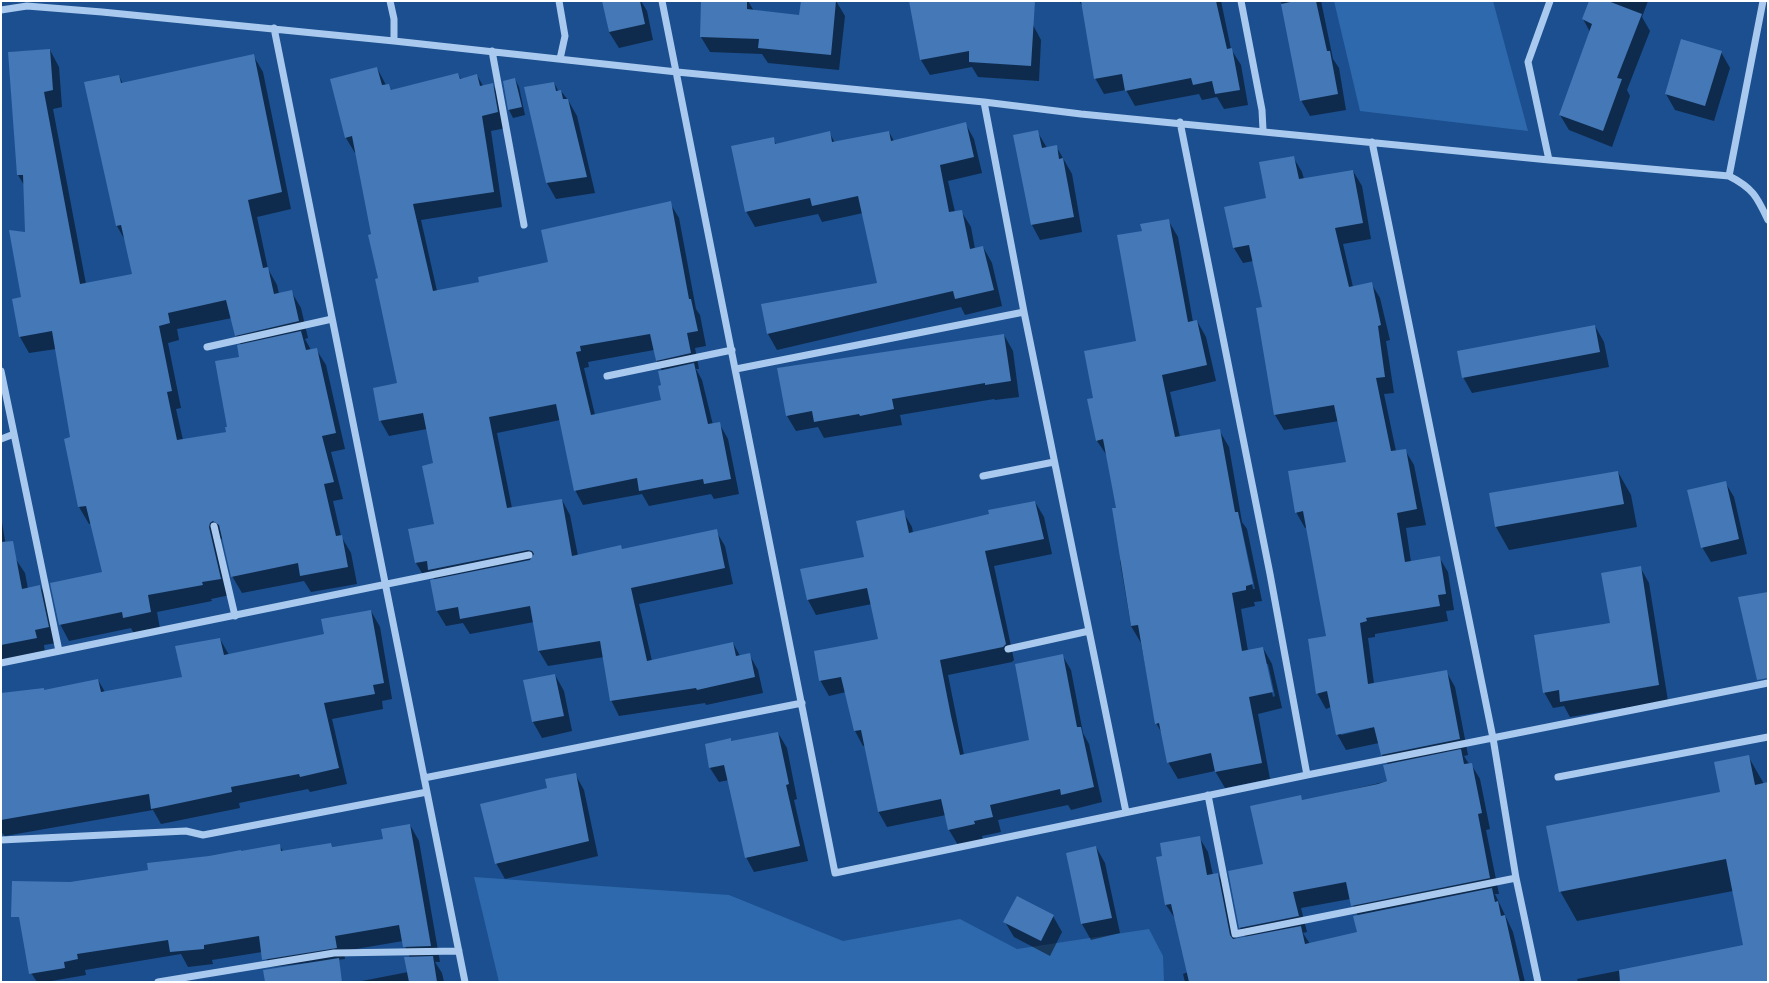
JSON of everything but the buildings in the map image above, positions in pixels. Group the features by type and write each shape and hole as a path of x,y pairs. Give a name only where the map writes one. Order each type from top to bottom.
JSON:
{"street":[{"path":"390,1 394,19 394,41"},
{"path":"559,1 565,36 560,59"},
{"path":"662,1 835,873 1208,795 1768,683"},
{"path":"1241,1 1262,110 1263,130"},
{"path":"1549,160 1528,62 1550,1"},
{"path":"1729,176 1763,1"},
{"path":"1,10 27,6 274,28 677,72 984,102 1081,114 1180,122 1549,160 1729,176 1746,184 1759,199 1768,220"},
{"path":"274,28 465,982"},
{"path":"492,51 524,225"},
{"path":"984,102 1024,312 1126,812"},
{"path":"1180,122 1269,566 1307,775"},
{"path":"1372,142 1493,738 1516,878 1538,982"},
{"path":"736,369 1024,312"},
{"path":"207,347 332,320"},
{"path":"607,376 732,350"},
{"path":"1,371 59,651"},
{"path":"1,439 14,434"},
{"path":"983,476 1054,462"},
{"path":"214,526 235,616"},
{"path":"1,663 529,555"},
{"path":"1008,649 1089,631"},
{"path":"424,778 802,703"},
{"path":"1558,777 1768,737"},
{"path":"1,840 186,831 203,835 427,792"},
{"path":"1208,795 1236,934 1516,878"},
{"path":"158,982 334,953 459,950"}],"shaded area":[{"path":"1334,1 1493,1 1528,131 1360,111"},
{"path":"474,877 729,895 843,941 960,919 1017,949 1149,929 1163,956 1164,982 499,982"}]}
